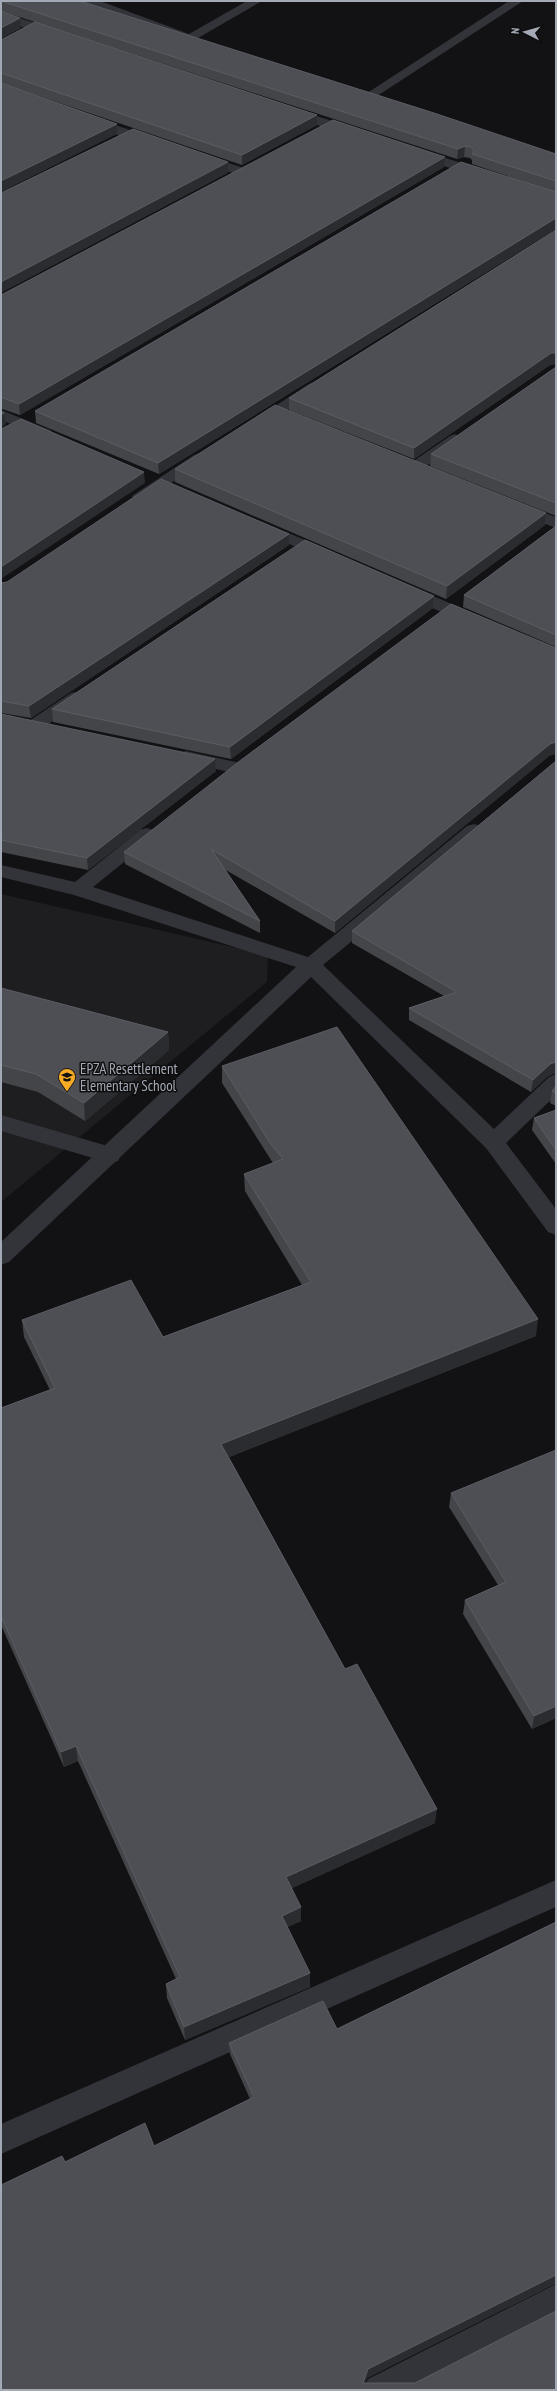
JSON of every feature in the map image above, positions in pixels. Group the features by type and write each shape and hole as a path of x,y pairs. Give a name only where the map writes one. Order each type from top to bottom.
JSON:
{"street":[{"path":"89,1 206,42"},
{"path":"191,38 256,1"},
{"path":"370,95 518,1"},
{"path":"1,16 73,40"},
{"path":"22,35 35,27"},
{"path":"355,90 385,100"},
{"path":"278,107 368,137"},
{"path":"79,117 167,147"},
{"path":"317,132 331,125"},
{"path":"116,142 130,135"},
{"path":"405,149 492,178"},
{"path":"190,155 242,172"},
{"path":"443,174 470,160"},
{"path":"229,180 256,165"},
{"path":"243,431 329,377"},
{"path":"275,411 290,417"},
{"path":"1,415 57,439"},
{"path":"415,467 466,431"},
{"path":"126,505 211,451"},
{"path":"400,461 430,473"},
{"path":"504,502 556,522"},
{"path":"246,520 340,560"},
{"path":"284,557 304,544"},
{"path":"391,583 492,627"},
{"path":"58,730 28,724 87,690"},
{"path":"173,754 240,762 215,782"},
{"path":"1,1256 311,965 488,817"},
{"path":"78,888 159,825"},
{"path":"1,871 78,888 311,965 494,1142 556,1226"},
{"path":"494,1142 556,1082"},
{"path":"1,1123 110,1155"},
{"path":"1,2138 556,1893"},
{"path":"380,2390 556,2300"}],"shaded area":[{"name":"EPZA Resettlement Elementary School","path":"1,894 268,955 267,982 1,1202"}],"building":[{"path":"1,1 80,1 434,113 556,154 556,181 472,154 474,151 471,147 465,146 458,149"},
{"path":"1,11 20,18 1,28"},
{"path":"35,22 317,115 242,155 1,73 1,40"},
{"path":"1,83 117,124 1,181"},
{"path":"333,120 445,157 19,404 1,397 1,295"},
{"path":"133,129 228,162 1,282 1,193"},
{"path":"461,162 556,192 556,218 158,463 35,411"},
{"path":"556,230 556,353 551,353 414,448 289,398"},
{"path":"556,367 556,503 431,454"},
{"path":"275,405 546,513 447,586 175,469"},
{"path":"21,419 144,472 1,567 1,429"},
{"path":"161,479 289,534 29,706 1,701 1,583 7,582"},
{"path":"556,526 556,635 464,595"},
{"path":"305,540 434,596 230,747 52,709"},
{"path":"451,604 556,648 556,742 550,744 335,921 211,849 260,921 124,852 241,760"},
{"path":"1,714 215,759 87,858 1,840"},
{"path":"556,761 556,1062 550,1064 533,1080 409,1008 457,992 352,931"},
{"path":"1,988 168,1032 84,1103 36,1074 1,1065"},
{"path":"337,1027 538,1319 221,1444 345,1669 357,1664 437,1809 286,1877 301,1907 282,1916 310,1973 184,2027 166,1984 180,1977 76,1746 61,1752 1,1616 1,1408 55,1388 22,1320 131,1280 163,1337 311,1282 244,1174 283,1159 270,1143 222,1066"},
{"path":"556,1086 556,1093 552,1091"},
{"path":"556,1110 556,1150 534,1118"},
{"path":"556,1450 556,1706 534,1716 465,1600 506,1582 451,1493"},
{"path":"556,1922 556,2275 368,2369 363,2383 415,2383 556,2311 556,2390 1,2390 1,2185 62,2156 65,2162 145,2123 154,2146 254,2097 229,2043 323,2001 337,2029"}],"place":[{"name":"EPZA Resettlement Elementary School","path":"67,1092"}]}
